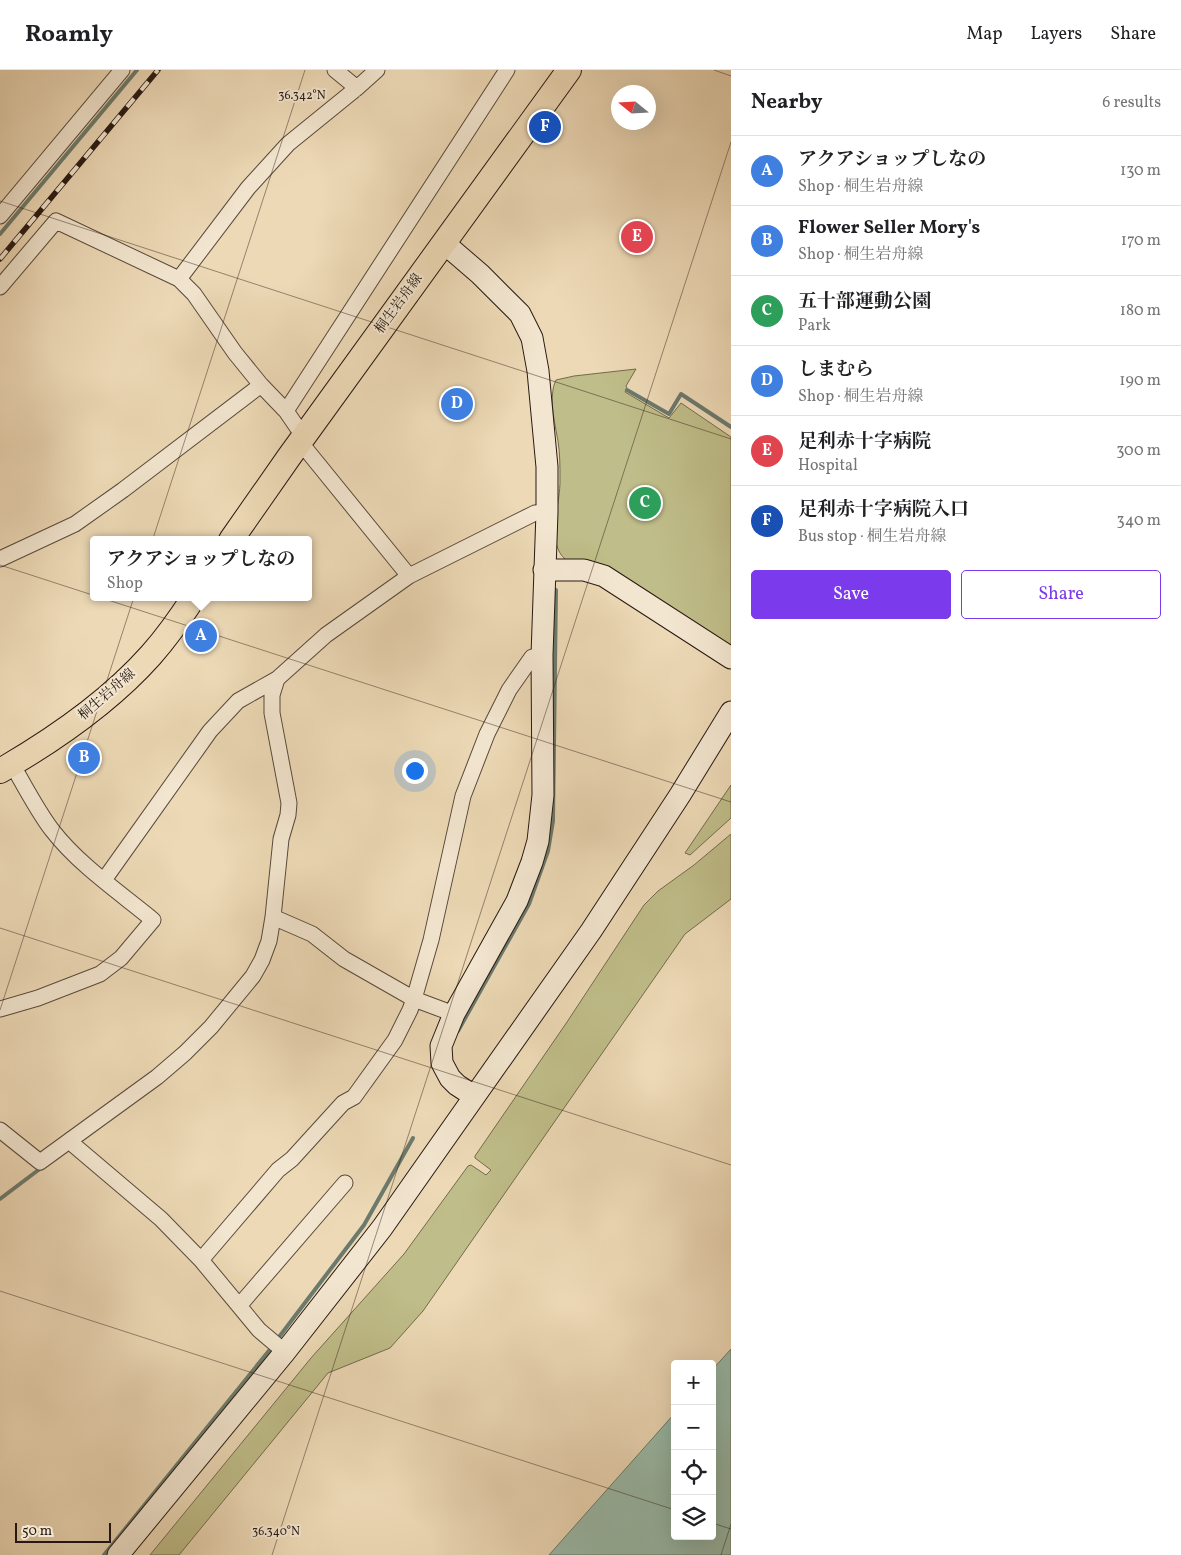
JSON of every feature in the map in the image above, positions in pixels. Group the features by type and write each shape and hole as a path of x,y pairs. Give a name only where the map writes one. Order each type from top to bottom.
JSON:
{"main road":[{"name":"桐生岩舟線","path":"234,536 568,70"},
{"name":"桐生岩舟線","path":"6,768 52,739 131,675 169,634 191,601"}],"street":[{"path":"0,216 6,200 122,70"},
{"path":"335,70 357,88"},
{"path":"179,279 248,188 288,144 377,70"},
{"path":"286,410 507,70"},
{"path":"0,287 56,221 179,279 194,294 235,353 261,385 286,410 299,430 305,448 409,576"},
{"path":"444,243 480,274 520,314 532,338 536,356 547,467 542,655 542,794 538,841 518,901 454,1014 441,1046 442,1063 450,1078 474,1096"},
{"path":"0,560 75,524 261,385"},
{"path":"104,880 214,725 238,701 277,679 326,635 409,576 535,513 547,512"},
{"path":"544,570 584,570 604,576 731,658"},
{"path":"201,1260 278,1170 292,1159 343,1103 354,1097 394,1040 414,999 431,940 467,787 486,734 509,690 532,657 542,655"},
{"path":"0,1130 40,1162 157,1077 185,1053 211,1027 243,988 262,960 269,941 281,839 288,815 289,803 272,713 272,694 277,679"},
{"path":"118,1555 285,1352 382,1228 591,931 680,795 731,712"},
{"path":"0,1009 38,998 100,974 121,958 153,920 77,856 52,830 6,768"},
{"path":"273,917 312,934 344,959 414,999 454,1014"},
{"path":"69,1141 161,1219 201,1260 259,1330 285,1352"},
{"path":"239,1306 345,1183"}],"shaded area":[{"path":"636,369 626,386 625,392 669,418 681,403 731,437 731,647 566,560 556,544 555,533 560,489 560,460 552,402 556,380 574,376"},
{"path":"731,785 731,818 690,855 685,853"},
{"path":"731,834 731,899 685,934 423,1311 390,1348 328,1373 179,1555 150,1555 311,1358 404,1254 468,1166 471,1165 486,1175 491,1170 475,1158 475,1156 644,905 658,891 694,865"},
{"path":"731,1349 731,1555 549,1555 671,1418 671,1540 716,1540 716,1366"}],"waterway":[{"path":"0,234 137,70"},
{"path":"627,390 669,414 681,394 731,427"},
{"path":"458,1031 529,904 548,851 553,821 556,590"},
{"path":"276,1341 364,1225 413,1138"},
{"path":"0,1199 41,1168"},
{"path":"104,1555 272,1347"}],"railway":[{"path":"0,259 158,70"}],"place":[{"name":"足利赤十字病院入口","path":"545,127"},
{"name":"足利赤十字病院","path":"637,237"},
{"name":"しまむら","path":"457,404"},
{"name":"五十部運動公園","path":"645,503"},
{"name":"アクアショップしなの","path":"201,636"},
{"name":"Flower Seller Mory's","path":"84,758"}]}
